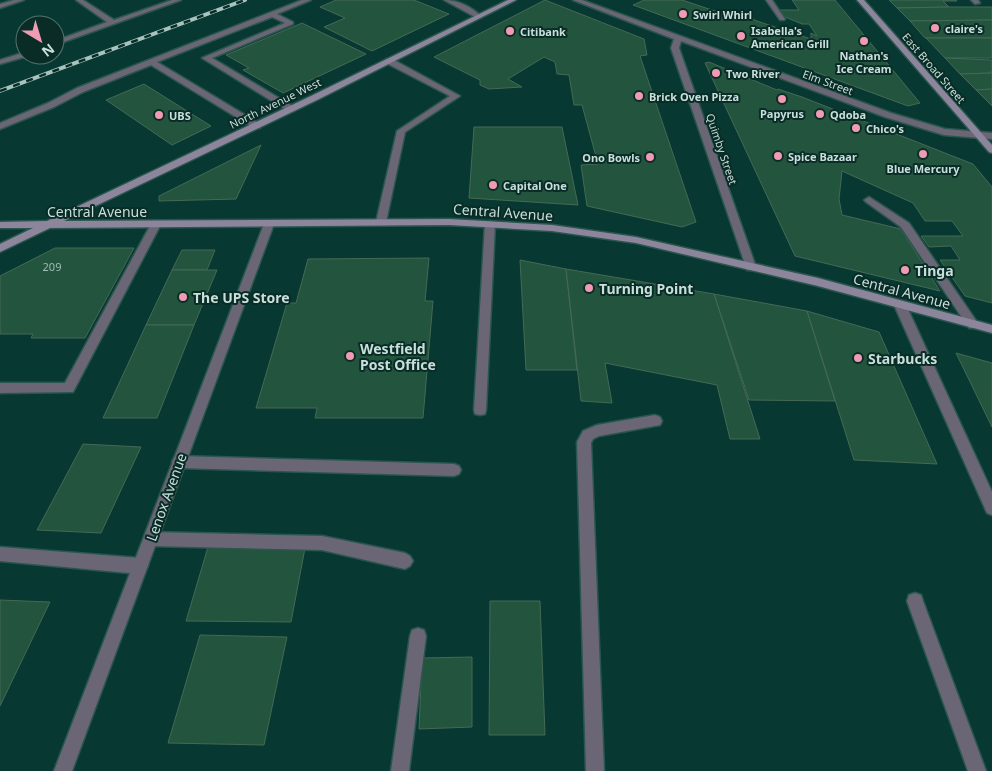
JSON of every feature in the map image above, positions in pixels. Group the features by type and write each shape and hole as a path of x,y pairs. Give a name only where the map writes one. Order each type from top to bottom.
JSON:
{"street":[{"path":"0,6 20,0"},
{"path":"80,0 114,23"},
{"path":"65,40 178,0"},
{"path":"0,126 51,106 80,90 308,0"},
{"path":"447,0 460,5 479,17"},
{"name":"North Avenue West","path":"0,248 257,126 513,0"},
{"name":"Elm Street","path":"576,0 888,115 944,132 992,136"},
{"path":"769,0 782,20"},
{"name":"East Broad Street","path":"860,0 992,150"},
{"path":"271,14 291,23 206,58 291,109"},
{"name":"Quimby Street","path":"678,38 675,48 751,267"},
{"path":"0,62 15,57"},
{"path":"381,222 401,131 456,96 389,61"},
{"path":"152,62 257,126"},
{"path":"869,200 905,225 973,325"},
{"name":"Central Avenue","path":"0,225 381,222 490,224 552,228 636,240 818,282 992,329"},
{"path":"0,388 69,388 156,224"},
{"name":"Lenox Avenue","path":"64,771 269,224"},
{"path":"480,410 490,224"},
{"path":"900,305 992,508"},
{"path":"595,771 584,442 588,435 597,431 655,421"},
{"path":"179,462 454,470"},
{"path":"150,539 322,544 405,561"},
{"path":"0,554 140,566"},
{"path":"915,601 977,771"},
{"path":"400,771 418,636"}],"building":[{"path":"336,0 414,0 449,14 372,51 324,27 345,18 320,7"},
{"path":"545,0 644,39 647,55 640,56 696,222 682,227 587,206 581,165 598,164 582,105 574,105 569,75 557,74 555,62 544,57 508,79 522,87 489,89 480,85 480,80 434,57"},
{"path":"644,0 682,0 724,14 731,10 752,17 754,20 811,39 811,33 817,36 809,24 802,24 785,17 780,10 799,10 792,0 835,0 920,103 908,106 633,5"},
{"path":"889,0 957,1 943,1 949,7 897,8"},
{"path":"992,7 992,20 910,21 897,8"},
{"path":"992,20 992,38 925,38 910,21"},
{"path":"302,23 366,54 283,93 243,70 249,68 226,55"},
{"path":"926,38 992,38 992,58 945,58"},
{"path":"945,58 992,60 992,71 990,72 992,73 960,74"},
{"path":"709,62 777,90 802,97 973,164 992,187 992,303 965,296 940,260 960,260 951,246 929,247 921,236 963,236 952,221 925,221 913,203 842,171 839,199 842,215 901,229 940,291 795,256 705,63"},
{"path":"992,73 992,89 976,90 960,74"},
{"path":"144,84 211,126 172,145 106,100"},
{"path":"992,89 992,106 976,90"},
{"path":"474,127 562,127 578,205 469,198"},
{"path":"261,145 236,199 159,201 159,196"},
{"path":"55,248 134,248 85,338 31,338 33,334 0,334 0,276"},
{"path":"182,250 215,250 207,270 172,270"},
{"name":"Westfield Post Office","path":"429,258 425,301 433,301 423,418 315,418 317,408 256,408 287,303 296,303 308,259"},
{"path":"520,260 566,269 577,370 526,370"},
{"path":"566,269 714,294 760,439 730,439 717,385 605,363 612,403 581,401"},
{"path":"172,270 217,270 194,325 146,325"},
{"path":"714,294 807,311 835,401 749,400"},
{"path":"807,311 879,332 937,464 854,460"},
{"path":"146,325 194,325 157,418 103,418"},
{"path":"956,353 992,363 992,427"},
{"path":"83,444 141,447 101,533 37,530"},
{"path":"208,547 305,548 291,622 186,621"},
{"path":"0,600 50,602 0,706"},
{"path":"490,601 540,601 545,735 489,735"},
{"path":"200,635 287,637 264,745 168,743"},
{"path":"472,657 472,727 419,729 422,658"}],"railway":[{"path":"0,91 245,0"}],"place":[{"name":"Swirl Whirl","path":"683,14"},
{"name":"claire's","path":"935,28"},
{"name":"Citibank","path":"510,31"},
{"name":"Isabella's American Grill","path":"741,36"},
{"name":"Nathan's Ice Cream","path":"864,41"},
{"name":"Two River","path":"716,73"},
{"name":"Brick Oven Pizza","path":"639,96"},
{"name":"Papyrus","path":"782,99"},
{"name":"Qdoba","path":"820,114"},
{"name":"UBS","path":"159,115"},
{"name":"Chico's","path":"856,128"},
{"name":"Blue Mercury","path":"923,154"},
{"name":"Spice Bazaar","path":"778,156"},
{"name":"Ono Bowls","path":"650,157"},
{"name":"Capital One","path":"493,185"},
{"name":"Tinga","path":"905,270"},
{"name":"Turning Point","path":"589,288"},
{"name":"The UPS Store","path":"183,297"},
{"name":"Westfield Post Office","path":"350,356"},
{"name":"Starbucks","path":"858,358"}]}
